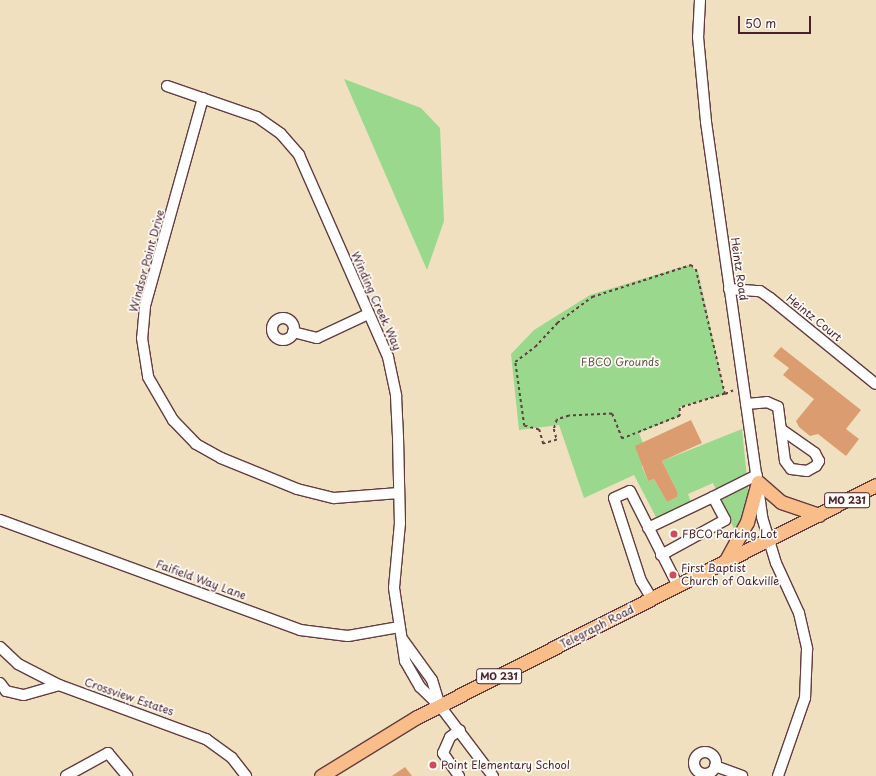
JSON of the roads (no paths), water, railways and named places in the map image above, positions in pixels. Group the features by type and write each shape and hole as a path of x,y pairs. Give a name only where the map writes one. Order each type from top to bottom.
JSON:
{"main road":[{"path":"757,478 781,502 819,515"},
{"path":"725,562 747,522 757,478"},
{"name":"Telegraph Road","path":"321,776 440,706 876,485"}],"street":[{"name":"Heintz Road","path":"700,0 701,74 729,290 757,478 768,540 799,613 808,670 805,698 778,776"},
{"name":"Winding Creek Way","path":"167,86 258,117 281,134 299,155 388,357 396,396 400,535 394,588 399,627 403,640 432,680 440,706"},
{"name":"Windsor Point Drive","path":"203,98 145,306 142,338 151,383 174,420 196,444 220,458 298,489 334,498 399,493"},
{"name":"Heintz Court","path":"729,290 760,291 876,384"},
{"path":"293,332 317,338 368,314"},
{"path":"746,404 774,404 780,413 782,430"},
{"path":"648,528 757,478"},
{"path":"652,599 641,580 614,498 630,491 678,586"},
{"path":"661,555 725,520 713,497"},
{"name":"Faifield Way Lane","path":"0,520 300,630 348,636 399,627"},
{"name":"Crossview Estates","path":"0,647 18,664 59,685 206,739 232,758 246,776"},
{"path":"0,683 6,691 24,695 59,685"},
{"path":"440,706 460,730 493,776"},
{"path":"459,776 443,753 450,737 460,730"},
{"path":"66,776 108,753 127,776"},
{"path":"715,766 742,776"}],"place":[{"name":"FBCO Parking Lot","path":"674,534"},
{"name":"First Baptist Church of Oakville","path":"673,575"},
{"name":"Point Elementary School","path":"433,765"}],"park label":[{"name":"FBCO Grounds","path":"620,362"}]}
